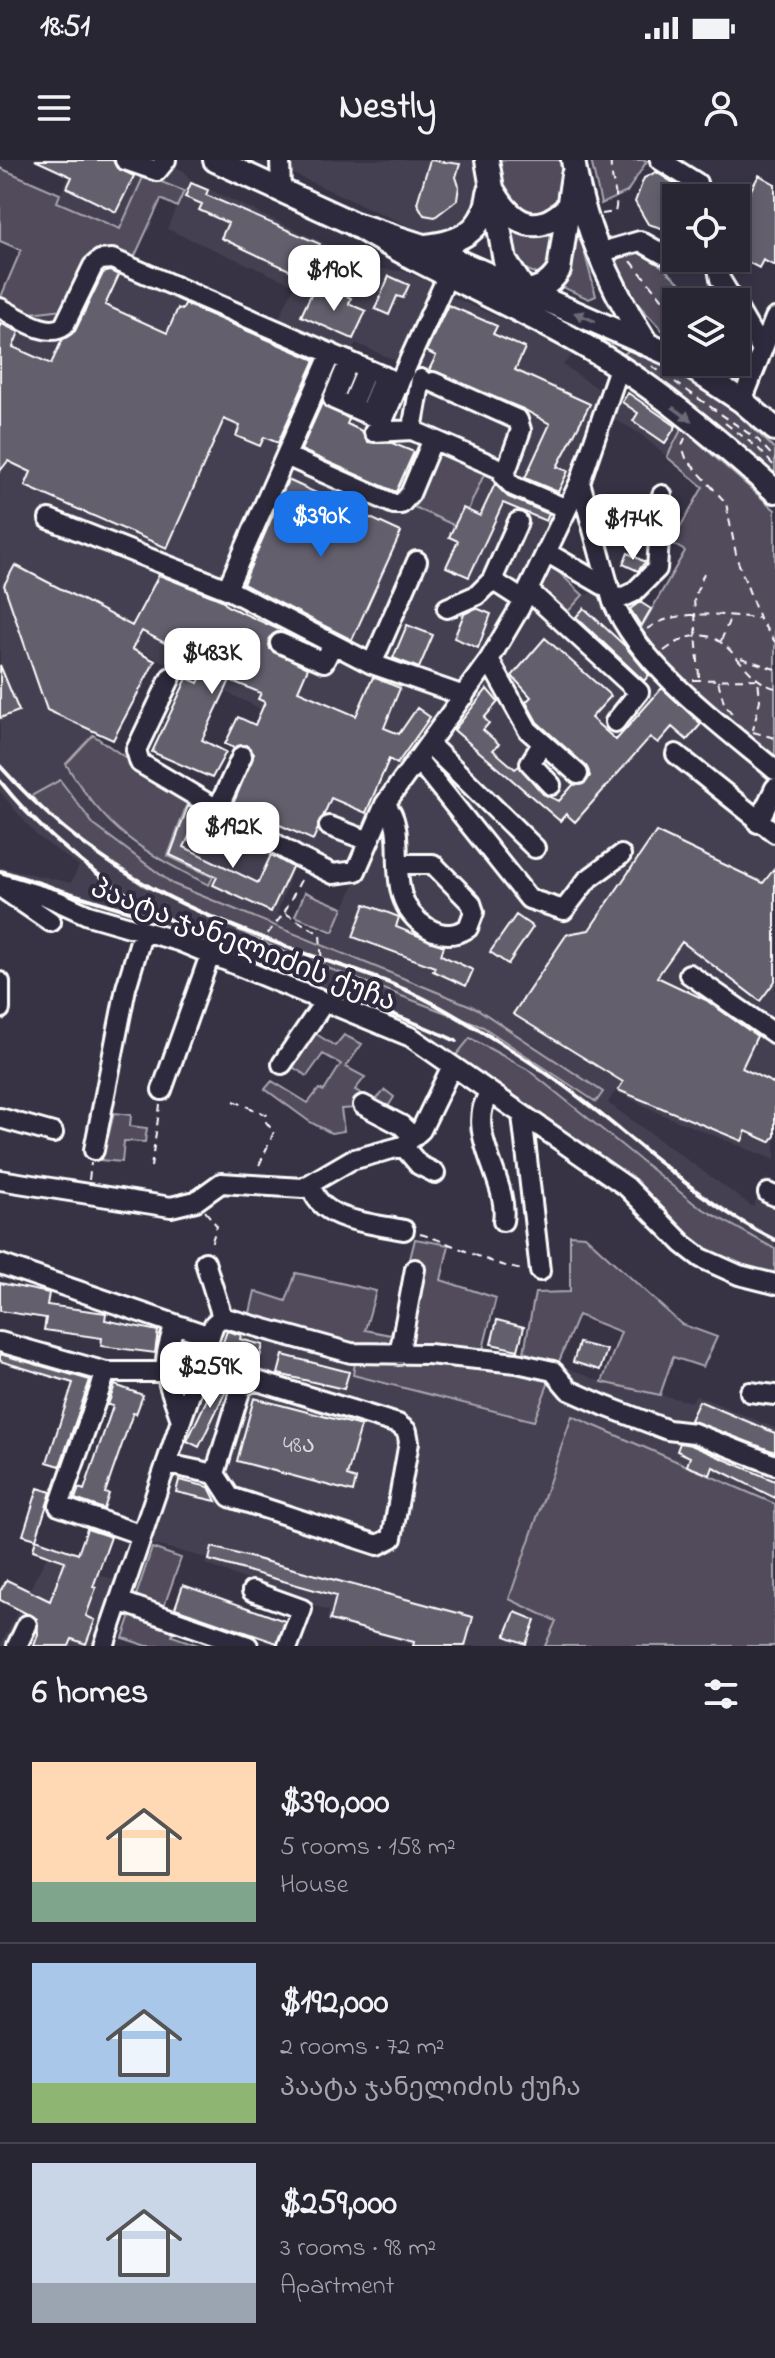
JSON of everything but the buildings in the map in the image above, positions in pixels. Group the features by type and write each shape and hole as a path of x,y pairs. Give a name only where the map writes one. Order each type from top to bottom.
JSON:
{"main road":[{"path":"215,160 352,223 447,277 583,344 716,438 775,491"},
{"path":"487,160 505,261 526,291 583,344"},
{"path":"481,293 526,291 552,282 559,270 574,163"},
{"path":"574,163 598,253 619,301 641,339"},
{"path":"490,184 510,215 525,223 552,220 569,206"},
{"path":"423,246 455,243 471,232 483,219 490,184"},
{"path":"352,223 423,246 662,350"},
{"path":"619,368 620,343 624,338 641,339"},
{"path":"704,376 742,401 775,429"}],"street":[{"path":"125,160 151,171 157,171 166,160"},
{"path":"280,160 281,190"},
{"path":"660,160 697,184"},
{"path":"598,253 640,241 662,253"},
{"path":"0,308 48,331 59,331 93,266 100,260 112,259 383,376"},
{"path":"364,418 383,376 447,277"},
{"path":"742,401 775,318"},
{"path":"750,330 761,349"},
{"path":"340,357 333,399 364,418 412,430 505,471"},
{"path":"227,589 286,456 340,357"},
{"path":"171,677 136,750 137,758 217,810 310,863 333,874 356,871 385,804 489,660 526,595 580,482 619,368"},
{"path":"364,418 383,421 383,376"},
{"path":"412,430 427,380 518,420 521,430 504,477 513,486 567,509"},
{"path":"286,456 394,504 401,504 410,494 433,439"},
{"path":"580,482 611,595 636,640 678,685 775,770"},
{"path":"546,552 611,595 634,592 657,569 662,495"},
{"path":"49,519 227,589 372,664 464,696"},
{"path":"447,608 477,595 492,580 518,522"},
{"path":"372,664 417,561"},
{"path":"492,580 526,595 639,692 615,722"},
{"path":"280,643 324,662 332,646"},
{"path":"489,660 520,720 542,744 578,774"},
{"path":"429,744 535,848"},
{"path":"542,744 530,763 551,785"},
{"path":"676,754 758,823 775,833"},
{"path":"217,810 242,756"},
{"path":"418,760 529,899 564,910 587,880 621,855"},
{"path":"758,823 775,788"},
{"path":"385,804 393,812 400,893 413,919 436,933 457,934 468,928 474,912 471,903 433,864 398,864"},
{"path":"329,826 369,841"},
{"path":"0,884 51,922"},
{"name":"პაატა ჯანელიძის ქუჩა","path":"0,884 237,965 411,1037 627,1187 701,1258 731,1272 775,1284"},
{"path":"94,1150 126,988 143,931"},
{"path":"162,1090 210,955"},
{"path":"689,974 775,1034"},
{"path":"282,1064 322,1000"},
{"path":"0,1180 171,1207 196,1201 221,1183 295,1189 311,1185 351,1160 408,1141 421,1130 452,1066"},
{"path":"489,1094 482,1114 483,1131 504,1208 503,1221"},
{"path":"363,1105 401,1125 419,1165 435,1173"},
{"path":"522,1115 540,1271"},
{"path":"0,1118 53,1133"},
{"path":"311,1185 314,1200 326,1210 404,1230"},
{"path":"205,1262 222,1317"},
{"path":"0,1264 210,1336"},
{"path":"399,1355 415,1269"},
{"path":"104,1646 214,1324 222,1317"},
{"path":"222,1317 351,1353 517,1363 553,1371 569,1390 605,1406 668,1430 694,1433 775,1465"},
{"path":"175,1324 164,1353 164,1372 181,1420"},
{"path":"0,1342 106,1372 164,1372"},
{"path":"106,1372 59,1506 142,1535"},
{"path":"167,1464 215,1474 230,1497 378,1545 386,1544 392,1538 409,1442 407,1431 398,1424 254,1380 241,1388 215,1474"},
{"path":"750,1392 775,1395"},
{"path":"252,1591 302,1609 288,1646"},
{"path":"119,1601 248,1646"},
{"path":"17,1646 27,1625"}],"path":[{"path":"601,214 615,212 618,205 609,175 611,160"},
{"path":"627,244 639,275 662,300"},
{"path":"651,366 758,440 775,459"},
{"path":"689,431 682,446 686,458 726,503 737,559 759,618 775,642"},
{"path":"699,678 694,598 706,568"},
{"path":"636,640 664,619 732,615 759,618"},
{"path":"721,642 725,623 732,615"},
{"path":"652,660 679,640 698,636 721,642 740,657 758,679 775,688"},
{"path":"740,657 775,669"},
{"path":"678,685 699,678 758,679"},
{"path":"752,732 758,718 758,679"},
{"path":"718,680 724,703 734,717"},
{"path":"743,725 752,732 775,738"},
{"path":"237,965 248,959 284,913 310,863"},
{"path":"284,913 320,934 322,1000"},
{"path":"151,1167 162,1090"},
{"path":"234,1101 267,1115 266,1122 274,1132 249,1185"},
{"path":"86,1195 94,1150"},
{"path":"201,1207 217,1226 205,1262"},
{"path":"404,1230 445,1240 476,1258 540,1271"}],"shaded area":[{"path":"76,160 161,160 184,171 191,181 380,269 403,271 431,282 437,289 401,363 356,343 326,397 393,425 411,386 415,359 446,294 575,352 563,365 597,388 600,406 542,540 491,636 381,800 352,867 300,849 277,914 333,934 353,887 363,876 379,828 533,588 564,616 583,595 601,591 613,619 775,777 775,1160 661,1114 615,1091 608,1103 753,1207 766,1178 775,1182 775,1249 696,1205 527,1069 470,1038 453,1059 227,951 155,923 0,877 0,867 71,883 79,866 37,836 0,792 0,299 62,309 88,257 96,251 109,250 278,320 295,285 167,229 184,191 144,176 120,230 57,202","holes":["139,650 261,709 255,723 269,730 231,822 188,801 168,856 213,877 209,885 154,858 126,839 81,788 67,764 93,735","59,780 94,825 173,884 476,1008 531,1042 602,1093 595,1101 483,1027 280,950 142,885 32,796"]},
{"path":"263,160 476,160 482,192 469,216 442,235 426,234"},
{"path":"499,160 560,160 562,179 556,209 528,213 512,205 503,187"},
{"path":"591,160 647,161 627,192 601,204"},
{"path":"0,168 60,194 57,202 120,229 144,175 184,191 177,207 161,199 134,258 111,251 94,253 89,257 63,309 31,313 0,299 21,250 0,241"},
{"path":"506,224 532,235 557,229 549,265 542,276 513,264"},
{"path":"577,224 596,296 589,299 560,286"},
{"path":"637,244 662,267 662,272 668,272 686,288 662,288 662,330 634,300 613,254"},
{"path":"636,344 662,362 662,376 683,376 733,410 775,449 775,481 624,362 623,355"},
{"path":"722,376 745,376 742,385 736,385"},
{"path":"630,389 684,425 667,457 638,432 608,416 617,399"},
{"path":"682,428 775,510 775,761 663,663 641,628 685,551 671,543 703,487 667,457"},
{"path":"440,449 486,470 460,528 414,507"},
{"path":"551,565 583,595 564,616 530,586"},
{"path":"93,735 188,801 168,856 213,877 209,885 127,837 81,787 66,764"},
{"path":"60,780 94,825 173,884 476,1008 603,1092 596,1102 483,1027 280,950 142,885 60,826 31,796"},
{"path":"305,892 343,908 333,932 295,916"},
{"path":"310,1030 335,1046 344,1035 362,1044 346,1067 365,1077 355,1090 375,1101 385,1090 394,1097 381,1118 359,1108 341,1109 344,1131 331,1133 310,1122 265,1089 272,1081 308,1103 319,1089 324,1091 341,1064 323,1054 307,1076 286,1063"},
{"path":"470,1038 527,1069 696,1205 775,1249 775,1276 725,1262 685,1239 453,1059"},
{"path":"114,1113 131,1115 130,1126 147,1128 145,1142 124,1141 122,1162 100,1160 102,1139 108,1137"},
{"path":"570,1235 585,1236 681,1324 717,1337 703,1367 673,1357 660,1395 602,1382 621,1332 578,1315 558,1364 524,1352 535,1293 570,1292"},
{"path":"415,1239 449,1245 441,1280 496,1298 482,1353 363,1347 249,1317 255,1291 286,1301 296,1273 376,1291 365,1330 391,1335"},
{"path":"230,1328 355,1363 353,1375 533,1421 558,1364 602,1382 691,1402 696,1395 775,1428 775,1504 571,1417 509,1599 556,1621 545,1646 419,1646 327,1621 329,1611 205,1564 207,1558 148,1543 221,1329"},
{"path":"427,1359 512,1368 550,1379 534,1421 353,1375 355,1363"},
{"path":"572,1416 775,1504 775,1646 545,1646 556,1621 509,1599"},
{"path":"152,1548 181,1558 162,1612 134,1602"},
{"path":"47,1556 115,1580 92,1646 0,1646"},
{"path":"131,1615 175,1628 172,1636 201,1646 147,1646 123,1638"}],"railway":[{"path":"0,766 66,830 135,878 210,916 392,984 447,1011 546,1073 717,1206 775,1240"},
{"path":"0,781 56,841 88,867 157,913 268,968 456,1041"},
{"path":"0,872 149,917"}]}
